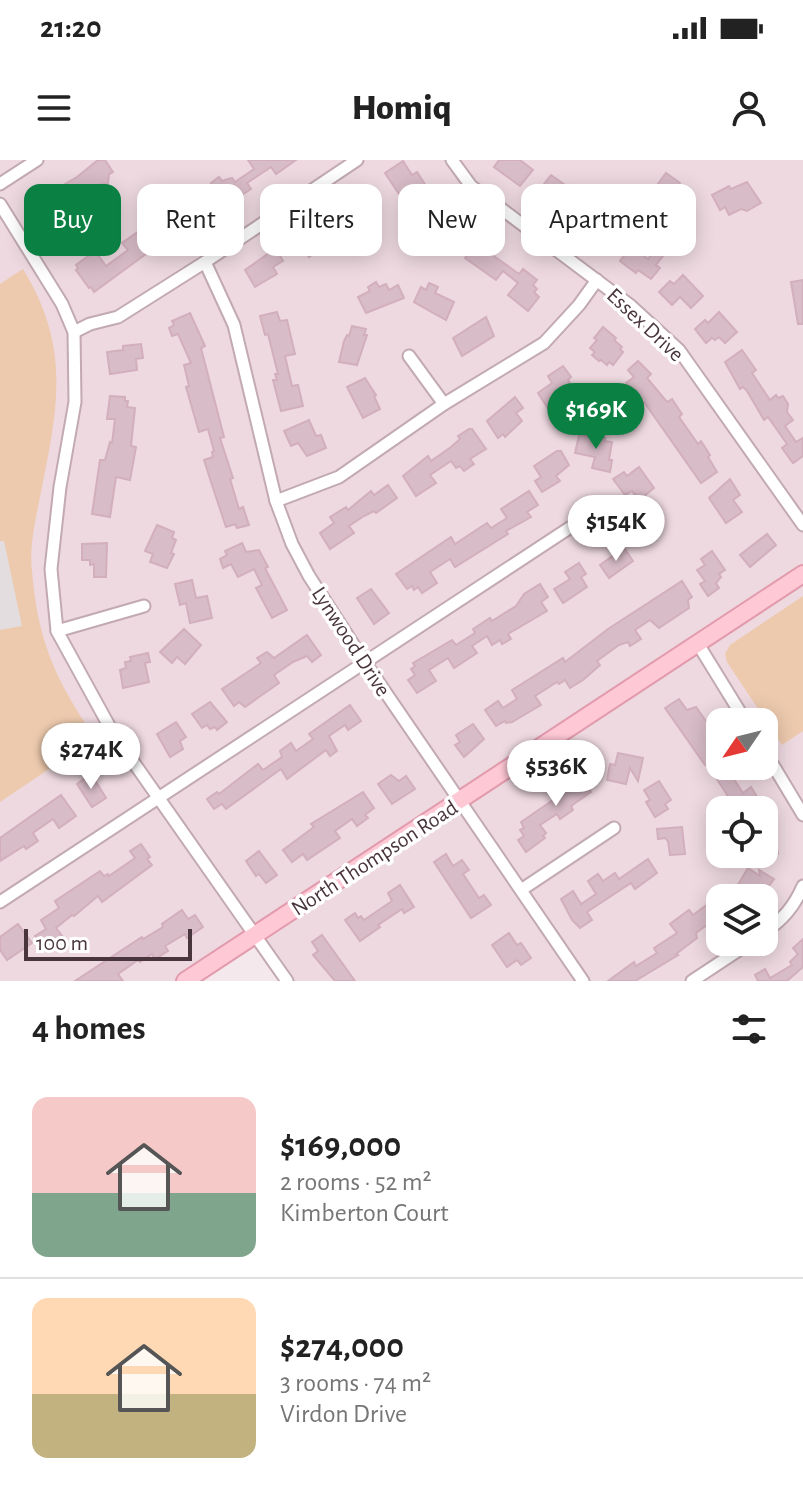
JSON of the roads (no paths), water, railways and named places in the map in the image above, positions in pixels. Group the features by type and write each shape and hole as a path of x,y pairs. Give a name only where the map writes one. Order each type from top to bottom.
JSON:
{"street":[{"path":"0,184 37,160"},
{"path":"74,332 90,324 118,317 357,160"},
{"name":"Essex Drive","path":"452,160 471,186 631,306 679,350 803,525"},
{"path":"0,204 62,304 74,332 75,402 60,487 51,569 57,631 113,733 287,981"},
{"name":"Lynwood Drive","path":"205,262 234,325 276,501 292,544 364,661 583,981"},
{"path":"276,501 339,477 444,404 544,343 597,280"},
{"path":"409,356 444,404"},
{"path":"0,902 586,517"},
{"name":"North Thompson Road","path":"185,981 803,574"},
{"path":"57,631 144,606"},
{"path":"698,644 737,708"},
{"path":"778,773 803,815"},
{"path":"521,890 614,828"},
{"path":"778,923 795,905 803,886"},
{"path":"692,981 730,956"}]}
